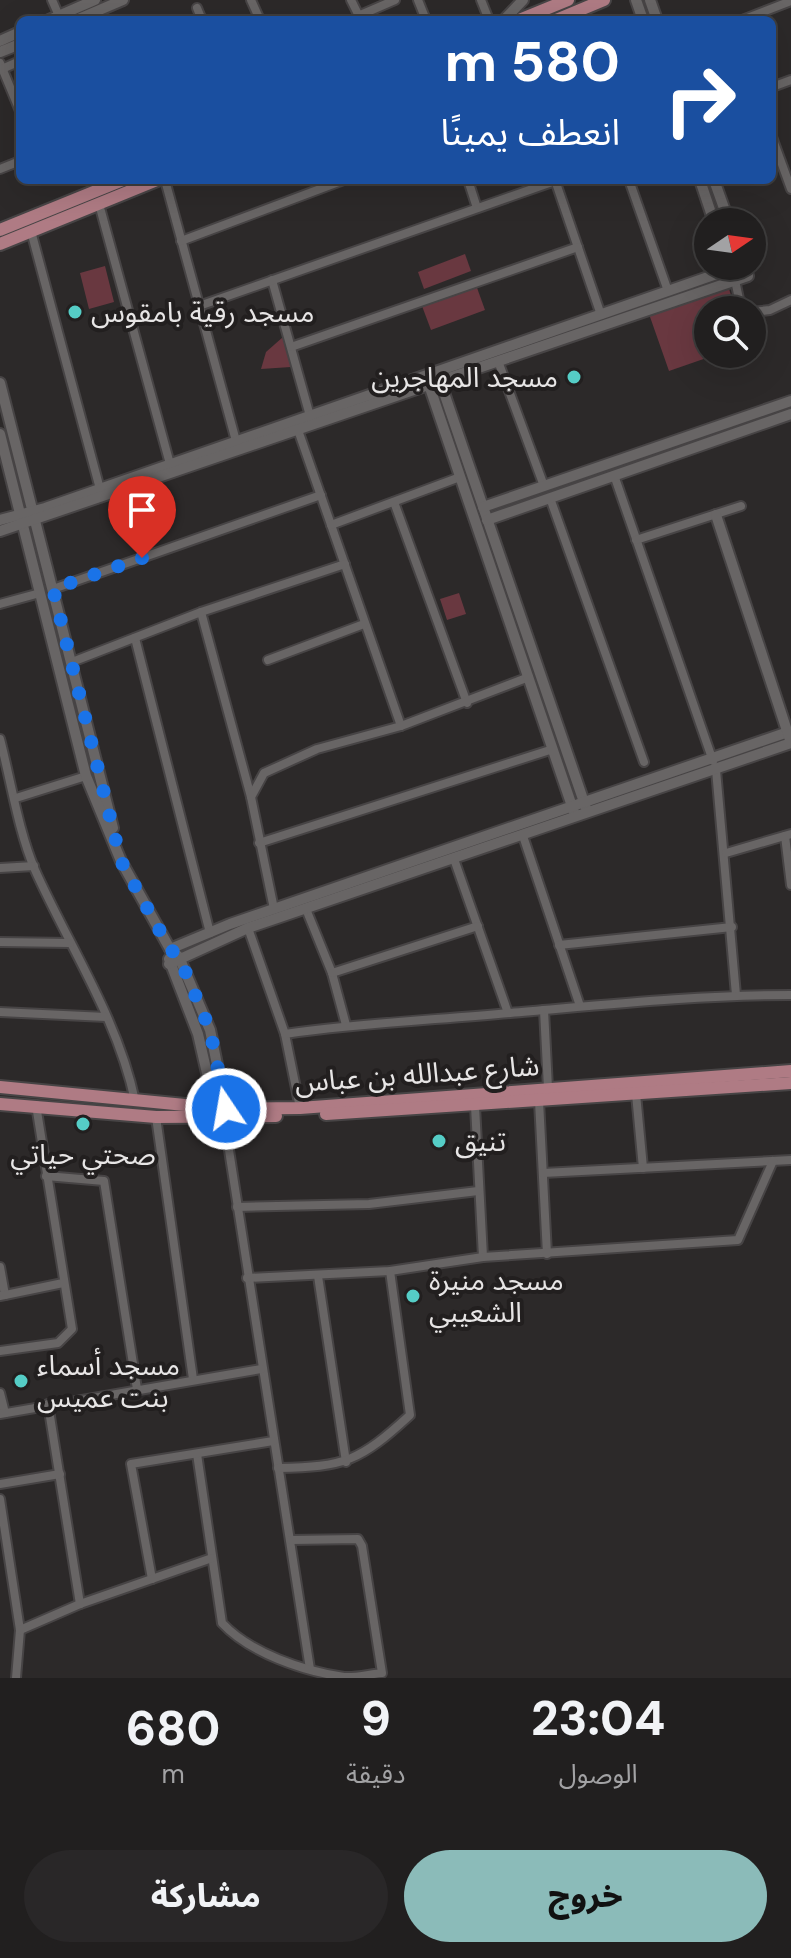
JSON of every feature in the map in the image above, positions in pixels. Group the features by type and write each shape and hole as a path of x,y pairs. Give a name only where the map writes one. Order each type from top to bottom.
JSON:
{"main road":[{"path":"529,16 568,0"},
{"path":"573,16 604,0"},
{"path":"0,230 113,184"},
{"path":"0,244 147,184"},
{"name":"شارع عبدالله بن عباس","path":"0,1104 36,1104 156,1117 791,1071"},
{"name":"شارع عبدالله بن عباس","path":"0,1087 222,1112 475,1106 791,1083"}],"street":[{"path":"59,16 95,0"},
{"path":"85,16 123,0"},
{"path":"363,16 395,0"},
{"path":"508,16 523,0"},
{"path":"752,16 791,1"},
{"path":"197,8 200,16"},
{"path":"1,66 16,102"},
{"path":"776,148 791,189"},
{"path":"166,184 236,441"},
{"path":"181,241 333,184"},
{"path":"469,184 477,208"},
{"path":"199,306 544,184"},
{"path":"556,184 601,315"},
{"path":"630,184 668,291"},
{"path":"701,184 709,208"},
{"path":"715,184 724,208"},
{"path":"99,204 170,464"},
{"path":"31,231 100,489"},
{"path":"291,347 578,247"},
{"path":"272,280 310,416"},
{"path":"34,516 170,464 705,280"},
{"path":"0,531 22,520 498,361 711,280"},
{"path":"766,310 791,300"},
{"path":"498,361 544,486"},
{"path":"440,381 580,811"},
{"path":"0,383 121,861"},
{"path":"429,385 553,749 580,811"},
{"path":"483,507 791,401"},
{"path":"487,520 791,414"},
{"path":"298,430 401,726"},
{"path":"0,434 2,452 86,776 121,861 174,953 210,1030 310,1669"},
{"path":"614,475 714,765 726,853 736,995"},
{"path":"331,525 460,477"},
{"path":"53,589 321,495"},
{"path":"550,498 644,762"},
{"path":"394,502 467,703"},
{"path":"636,540 741,506"},
{"path":"222,1112 198,1034 169,964 174,953 210,933 274,909 714,765 788,732 716,515"},
{"path":"0,520 22,520"},
{"path":"72,662 201,612 345,564"},
{"path":"0,604 40,593"},
{"path":"201,612 251,797 274,909"},
{"path":"268,660 364,624"},
{"path":"135,638 210,933"},
{"path":"251,797 264,773 317,749 401,726 529,677"},
{"path":"0,739 34,866 106,1017 128,1070 135,1101"},
{"path":"259,843 553,749"},
{"path":"16,798 86,776"},
{"path":"174,953 523,836 580,811"},
{"path":"726,853 788,835 791,885"},
{"path":"523,836 580,1006"},
{"path":"454,859 508,1013"},
{"path":"0,868 34,866"},
{"path":"306,909 332,973 346,1025"},
{"path":"332,973 478,926"},
{"path":"559,945 732,927"},
{"path":"248,928 285,1034 300,1108"},
{"path":"0,942 70,943"},
{"path":"285,1034 346,1025 580,1006 736,995 791,995"},
{"path":"544,1010 548,1088"},
{"path":"0,1012 106,1017"},
{"path":"636,1094 643,1168"},
{"path":"539,1101 547,1254"},
{"path":"0,1351 58,1343 72,1329 36,1104"},
{"path":"475,1106 483,1257"},
{"path":"156,1117 193,1379"},
{"path":"543,1173 791,1160"},
{"path":"247,1278 390,1271 483,1257 738,1240 773,1161"},
{"path":"46,1176 104,1181 137,1389"},
{"path":"237,1207 369,1204 478,1191"},
{"path":"0,1267 3,1295 63,1283"},
{"path":"278,1468 321,1467 346,1462 376,1446 410,1415 390,1271"},
{"path":"318,1276 346,1462"},
{"path":"0,1393 2,1413 261,1369"},
{"path":"48,1404 80,1604"},
{"path":"152,1579 131,1464 273,1441"},
{"path":"197,1454 222,1623 255,1649 310,1669 346,1677 382,1673 362,1546 358,1539 291,1540"},
{"path":"0,1484 60,1474"},
{"path":"0,1499 20,1630 16,1678"},
{"path":"20,1630 80,1604 212,1558"}],"shaded area":[{"path":"465,254 471,271 424,289 418,272"},
{"path":"105,266 114,302 89,309 80,273"},
{"path":"476,285 485,310 431,330 422,306"},
{"path":"728,286 731,296 700,296"},
{"path":"694,298 694,362 669,371 649,314"},
{"path":"283,337 291,367 261,369 266,352"},
{"path":"459,593 466,614 447,620 440,599"}],"place":[{"name":"مسجد رقية بامقوس","path":"75,312"},
{"name":"مسجد المهاجرين","path":"574,377"},
{"name":"صحتي حياتي","path":"83,1124"},
{"name":"تنيق","path":"439,1141"},
{"name":"مسجد منيرة الشعيبي","path":"413,1296"},
{"name":"مسجد أسماء بنت عميس","path":"21,1381"}],"route":[{"path":"142,558 53,589 121,861 170,949 179,957 210,1030 226,1109"}]}
